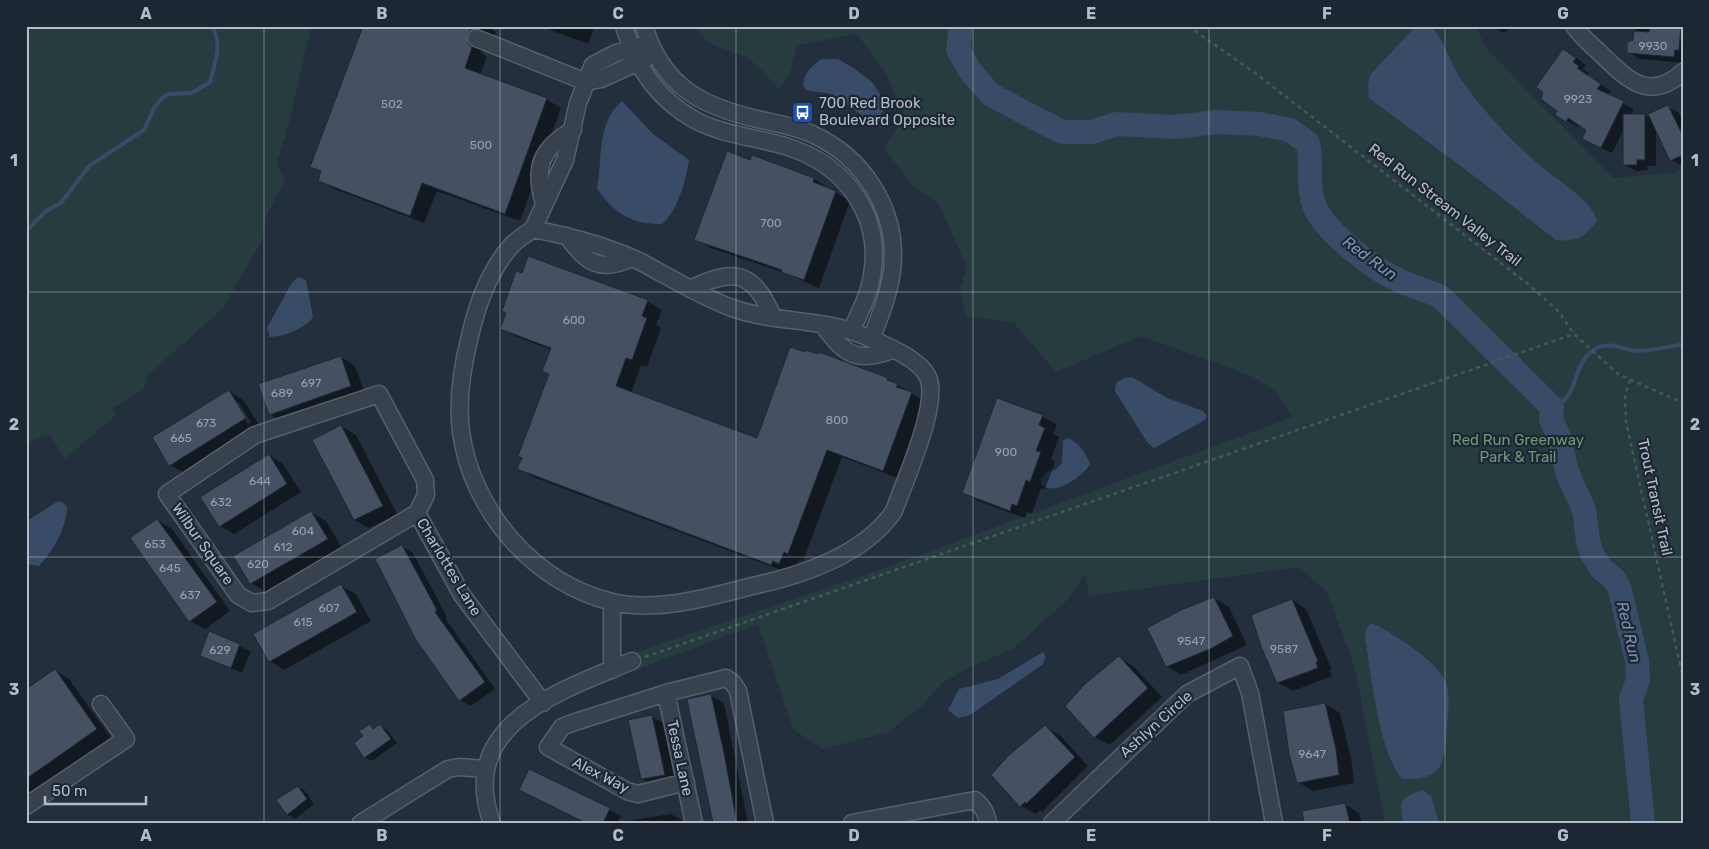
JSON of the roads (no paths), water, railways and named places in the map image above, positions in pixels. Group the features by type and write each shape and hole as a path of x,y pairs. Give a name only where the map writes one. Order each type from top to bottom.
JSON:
{"street":[{"path":"624,26 634,56 659,92 694,119 712,128 803,152 836,171 848,184 868,220 873,255 870,286 851,331"},
{"path":"644,26 652,49 674,80 706,103 722,110 811,133 831,144 864,172 876,190 886,211 891,232 893,254 888,292 871,339"},
{"path":"1574,26 1625,77 1637,84 1652,87 1663,85 1674,80 1683,72"},
{"path":"476,38 586,82"},
{"path":"533,229 567,236 584,258 596,264 609,267 632,258 690,289 731,308 753,314 851,331 906,356 928,376 930,404 894,511 886,522 847,552 781,580 662,604 612,602 559,578 514,543 480,495 468,463 463,440 460,410 461,389 473,322 494,271 512,245 533,229 544,203 538,176 542,161 549,147 559,138 573,130 586,82 593,65 616,53 634,56 652,49"},
{"path":"690,289 723,275 736,276 750,282 758,290 772,317"},
{"path":"824,325 842,347 854,355 870,357 892,350"},
{"name":"Wilbur Square","path":"379,394 255,435 167,494 238,595 252,603 268,601 417,513"},
{"name":"Charlottes Lane","path":"379,394 425,480 426,495 417,513 462,594 543,703"},
{"path":"612,602 612,670"},
{"path":"492,823 483,785 485,769 489,754 504,731 516,719 543,703 588,679 632,661"},
{"name":"Ashlyn Circle","path":"1052,823 1186,694 1240,666 1250,693 1274,823"},
{"path":"666,693 726,678 734,683 738,692 765,823"},
{"name":"Alex Way","path":"666,693 562,727 548,747 627,792 638,794 686,782"},
{"name":"Tessa Lane","path":"666,693 694,823"},
{"path":"26,806 126,739 101,704"},
{"path":"361,823 448,769 459,767 485,769"},
{"path":"852,823 974,800 982,806 988,823"}],"water":[{"path":"1419,26 1433,28 1462,81 1497,124 1537,163 1588,205 1597,221 1584,235 1575,239 1556,240 1369,98 1368,85 1370,75 1413,29"},
{"path":"822,59 838,59 871,81 887,104 878,119 866,118 832,94 806,90 803,85 807,73"},
{"path":"622,101 653,134 689,160 677,203 662,224 632,220 617,211 597,189 604,130 614,110"},
{"path":"298,277 306,280 313,317 305,325 294,331 270,337 267,328 291,284"},
{"path":"1132,377 1167,398 1203,411 1207,416 1205,420 1154,448 1147,442 1115,391 1116,383 1124,378"},
{"path":"1067,438 1078,445 1090,464 1068,484 1047,488 1041,484 1041,478 1048,471 1055,470 1062,463 1063,441"},
{"path":"58,501 67,507 62,531 39,566 26,564 26,522"},
{"path":"1371,623 1389,632 1424,657 1441,674 1447,686 1449,697 1443,759 1440,767 1426,777 1402,779 1387,750 1373,692 1365,638 1367,628"},
{"path":"1043,652 1046,657 1042,665 970,715 958,718 948,710 959,689 998,679"},
{"path":"1422,790 1431,796 1439,823 1403,823 1401,804 1405,798"}],"waterway":[{"path":"26,231 46,211 61,203 89,166 144,130 154,108 162,98 169,94 192,93 210,82 218,47 212,26"},
{"name":"Red Run","path":"961,26 958,50 971,72 991,95 1062,132 1092,132 1117,124 1175,127 1217,122 1260,124 1290,130 1308,143 1312,199 1320,217 1339,238 1364,259 1388,275 1441,297 1552,407 1551,419 1559,437 1567,472 1584,510 1588,541 1592,554 1601,568 1614,579 1619,587 1637,661 1638,680 1631,699 1643,823"},
{"path":"1552,407 1561,403 1568,396 1583,361 1599,347 1609,345 1643,351 1683,344"}],"place":[{"name":"700 Red Brook Boulevard Opposite","path":"803,112"}],"park label":[{"name":"Red Run Greenway Park & Trail","path":"1518,448"}]}
